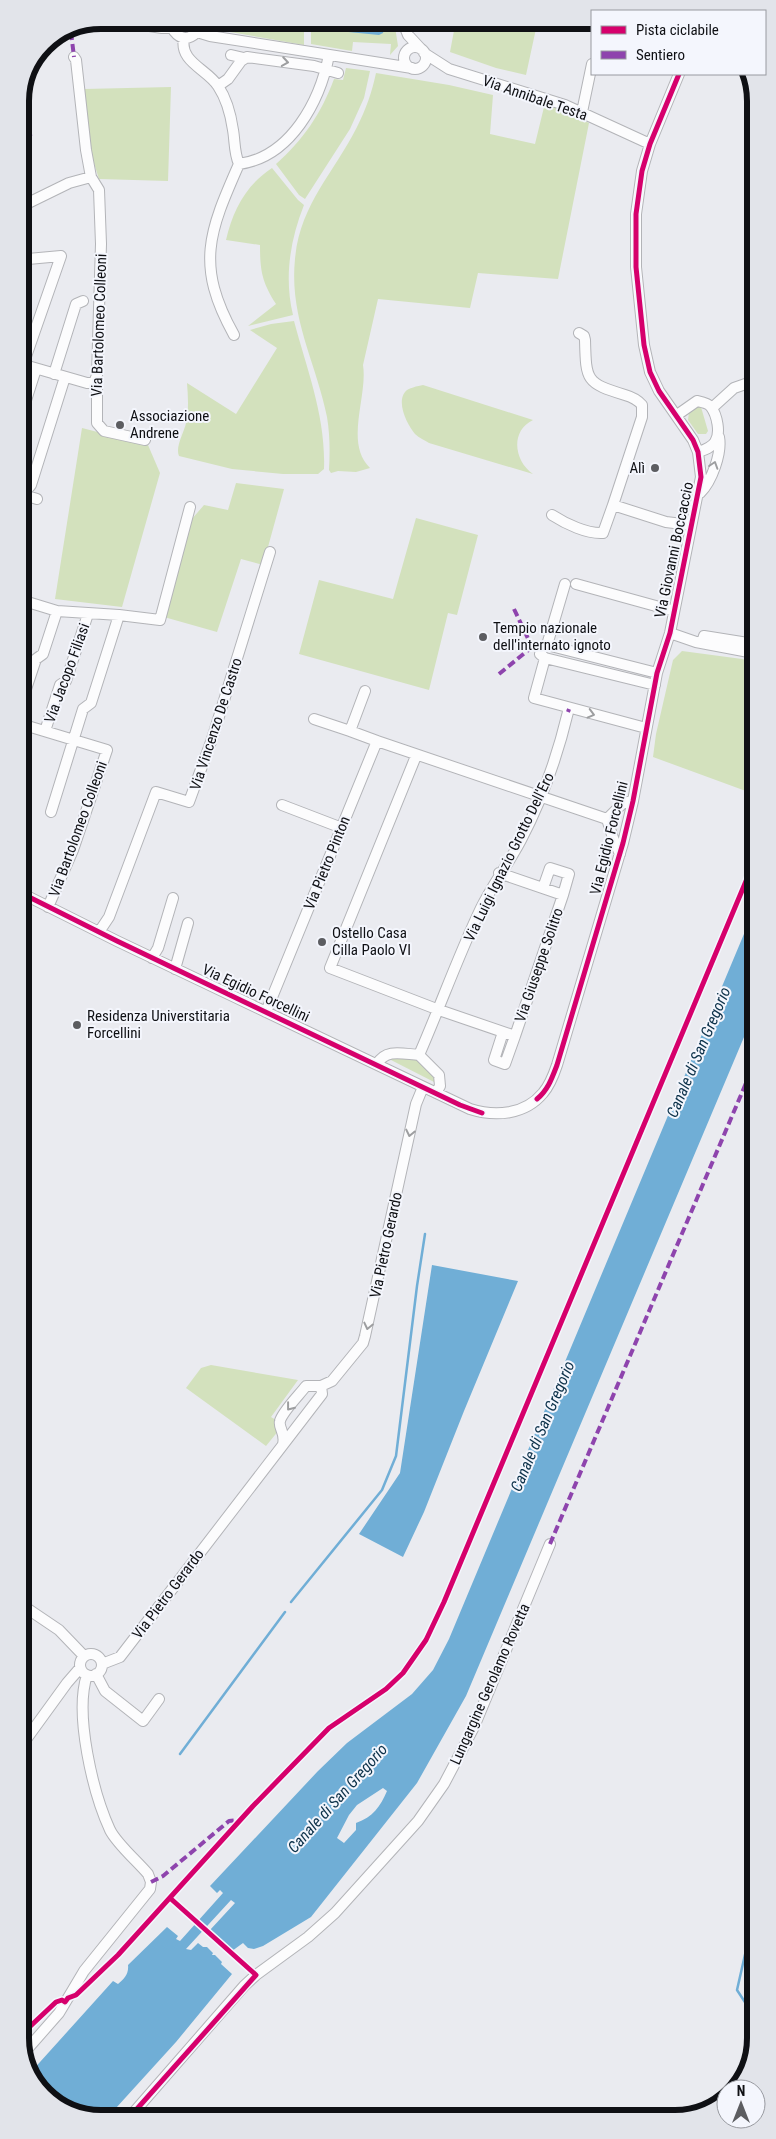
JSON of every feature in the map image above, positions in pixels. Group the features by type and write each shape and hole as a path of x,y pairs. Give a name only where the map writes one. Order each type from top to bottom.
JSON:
{"street":[{"path":"176,29 178,36 184,38 190,37 197,32 197,29"},
{"name":"Via Annibale Testa","path":"405,29 408,36 423,51 445,67 582,112 650,144"},
{"name":"Via Annibale Testa","path":"197,32 210,36 415,68 445,67"},
{"name":"Via Annibale Testa","path":"405,52 408,36"},
{"path":"184,38 183,49 188,58 218,86 232,124 239,164 212,232 210,259 214,290 234,335"},
{"path":"391,64 405,52 415,47 423,51 425,60 415,68 404,61 405,52"},
{"path":"231,55 244,58 250,56 326,69 338,73"},
{"path":"239,164 263,158 290,136 304,119 315,100 329,55"},
{"name":"Via Bartolomeo Colleoni","path":"74,57 91,177 99,190 101,244 97,375 94,383 97,387 96,417 99,428 104,431 145,440"},
{"path":"218,86 228,79 244,58"},
{"path":"582,112 591,69"},
{"name":"Via Giovanni Boccaccio","path":"670,633 689,545 690,525 702,470 698,452 677,415 659,391 650,372 644,345 635,250 636,214 640,179 650,144 679,75"},
{"path":"29,203 69,183 91,177"},
{"path":"29,259 61,256 29,345"},
{"path":"54,374 76,304 83,301"},
{"path":"552,515 564,523 603,533 642,417 642,405 636,399 602,388 591,381 586,369 585,340 584,336 580,333"},
{"path":"29,367 87,383 94,383"},
{"path":"29,391 36,369"},
{"path":"29,488 65,377"},
{"path":"677,415 697,401 704,402 712,408 734,388 747,383"},
{"name":"Via Giovanni Boccaccio","path":"697,495 705,488 715,463 720,441 717,421 712,408"},
{"path":"698,452 716,442 718,431"},
{"path":"29,498 37,499"},
{"path":"613,506 666,522 690,525"},
{"name":"Via Jacopo Filiasi","path":"29,603 57,611 160,620 190,507"},
{"name":"Via Vincenzo De Castro","path":"99,932 109,917 156,792 189,802 212,739 270,552"},
{"path":"547,646 565,584"},
{"name":"Via Giovanni Boccaccio","path":"576,584 674,611"},
{"name":"Via Jacopo Filiasi","path":"29,680 36,659 43,654 57,611"},
{"name":"Via Jacopo Filiasi","path":"45,731 60,685 66,681 88,614"},
{"name":"Via Jacopo Filiasi","path":"51,812 83,709 91,703 120,615"},
{"path":"670,633 747,652"},
{"name":"Via Egidio Forcellini","path":"29,897 175,969 378,1064 436,1094 476,1111 503,1114 522,1109 544,1093 558,1065 620,854 633,801 657,674 670,633"},
{"path":"702,642 704,636 711,636 747,643"},
{"path":"655,685 545,658 540,654 540,649 542,646 547,646 657,674"},
{"path":"545,658 534,698 646,728"},
{"path":"350,731 364,691"},
{"name":"Via Luigi Ignazio Grotto Dell'Ero","path":"419,1055 480,910 520,841 542,798 555,762 568,712"},
{"path":"314,719 416,756 607,819"},
{"name":"Via Jacopo Filiasi","path":"29,726 107,750"},
{"name":"Via Pietro Pinton","path":"266,1012 378,741"},
{"name":"Via Bartolomeo Colleoni","path":"48,907 73,850 107,750"},
{"name":"Via Giuseppe Solitro","path":"416,756 330,968 439,1010 515,1036"},
{"path":"607,819 623,803 633,801"},
{"path":"282,805 342,828"},
{"path":"607,819 612,838 620,854"},
{"name":"Via Giuseppe Solitro","path":"503,1032 494,1060 505,1064 569,874 550,868 543,888"},
{"name":"Via Giuseppe Solitro","path":"500,873 563,895"},
{"path":"152,958 158,948 173,898"},
{"path":"175,969 188,923"},
{"path":"378,1064 382,1057 389,1053 419,1055 439,1075 441,1080 436,1094"},
{"name":"Via Pietro Gerardo","path":"287,1437 280,1420 287,1410 306,1386 325,1384 338,1374 362,1343 365,1336 416,1104 423,1087"},
{"name":"Via Pietro Gerardo","path":"102,1664 120,1657 287,1437 322,1394 325,1384"},
{"name":"Lungargine Gerolamo Rovetta","path":"136,2110 244,1986 308,1937 335,1913 418,1821 449,1776 474,1728 550,1544"},
{"path":"29,1610 59,1630 84,1656"},
{"path":"29,1735 67,1683 88,1672 101,1670 102,1664 96,1655 90,1654 84,1656 80,1662 88,1672 105,1691 143,1721 159,1699"},
{"path":"29,2047 51,2023 84,1971 150,1889 152,1883 148,1874 110,1830 97,1790 83,1725 83,1691 88,1672"}],"green space":[{"path":"213,29 304,29 304,45"},
{"path":"311,29 395,29 398,46 390,55 391,44 353,42 352,51 311,44"},
{"path":"454,29 536,29 526,75 496,68 450,52"},
{"path":"346,68 370,71 364,98 350,129 305,199 299,195 276,164 303,136 323,104 334,79 343,80"},
{"path":"376,73 449,85 493,95 490,134 535,144 545,103 589,123 558,279 478,273 470,308 378,299 363,365 363,391 358,433 362,458 370,468 356,472 338,471 331,473 329,470 330,444 327,417 296,301 295,259 298,239 311,205 357,127 373,87"},
{"path":"171,87 168,181 99,179 92,157 84,89"},
{"path":"272,168 304,205 295,232 290,259 289,287 293,315 248,326 276,304 263,276 260,245 226,240 232,218 242,199 255,182"},
{"path":"294,321 319,412 324,450 324,469 318,474 283,474 232,469 179,456 179,444 188,413 187,383 236,414 277,348 250,330 271,324"},
{"path":"423,385 533,420 521,431 517,446 522,462 533,474 429,443 417,435 406,420 402,402 406,391"},
{"path":"694,407 701,407 708,431 706,434 698,434 688,420 689,412"},
{"path":"82,428 148,445 160,473 122,607 55,599"},
{"path":"236,483 284,489 263,565 241,559 217,632 164,617 191,520 204,505 228,510"},
{"path":"416,518 478,535 457,615 448,613 429,690 299,654 319,580 393,599"},
{"path":"682,651 747,660 747,791 653,757 656,734 673,660"},
{"path":"391,1057 418,1059 437,1078 436,1083 389,1059"},
{"path":"211,1365 298,1380 271,1417 276,1420 279,1430 266,1446 186,1388 201,1368"}],"water":[{"path":"327,29 384,29 383,33 379,35"},
{"name":"Canale di San Gregorio","path":"747,927 747,1030 466,1696 417,1783 311,1917 263,1946 254,1949 248,1948 243,1943 232,1951 210,1930 235,1903 231,1900 186,1949 191,1950 198,1943 203,1947 207,1947 213,1953 212,1955 215,1955 222,1962 221,1964 232,1974 176,2042 114,2110 87,2109 73,2105 47,2086 35,2068 113,1981 118,1984 122,1980 127,1974 128,1965 167,1927 178,1936 176,1939 180,1941 223,1893 220,1890 217,1893 210,1886 318,1771 347,1743 412,1694 433,1670 449,1639","holes":["383,1788 387,1791 382,1802 367,1818 356,1823 356,1830 344,1843 337,1838 349,1815 357,1805"]},
{"path":"432,1265 518,1281 424,1512 403,1557 359,1534 400,1473"}],"waterway":[{"path":"291,1602 382,1490 396,1456 425,1234"},
{"path":"180,1754 285,1612"},
{"path":"747,1946 737,1990 747,2005"}],"marked path":[{"path":"71,36 74,57"},
{"path":"514,609 532,647 540,649"},
{"path":"499,674 532,647"},
{"path":"550,1544 747,1081"},
{"path":"151,1882 163,1876 229,1821 240,1820"}],"cycle path":[{"path":"537,1099 547,1088 557,1065 623,843 633,801 657,673 670,633 701,477 698,452 693,440 659,391 650,372 644,345 636,267 636,214 642,171 650,144 679,75"},
{"path":"29,2027 56,2002 62,2000 65,2002 68,1998 76,1995 118,1955 253,1806 329,1728 386,1689 403,1673 426,1640 444,1602 747,879"},
{"path":"29,897 460,1105 482,1113"},
{"path":"136,2110 256,1975 170,1898"}],"place":[{"name":"Associazione Andrene","path":"120,425"},
{"name":"Alì","path":"655,468"},
{"name":"Tempio nazionale dell'internato ignoto","path":"483,637"},
{"name":"Ostello Casa Cilla Paolo VI","path":"322,942"},
{"name":"Residenza Universtitaria Forcellini","path":"77,1025"}]}
